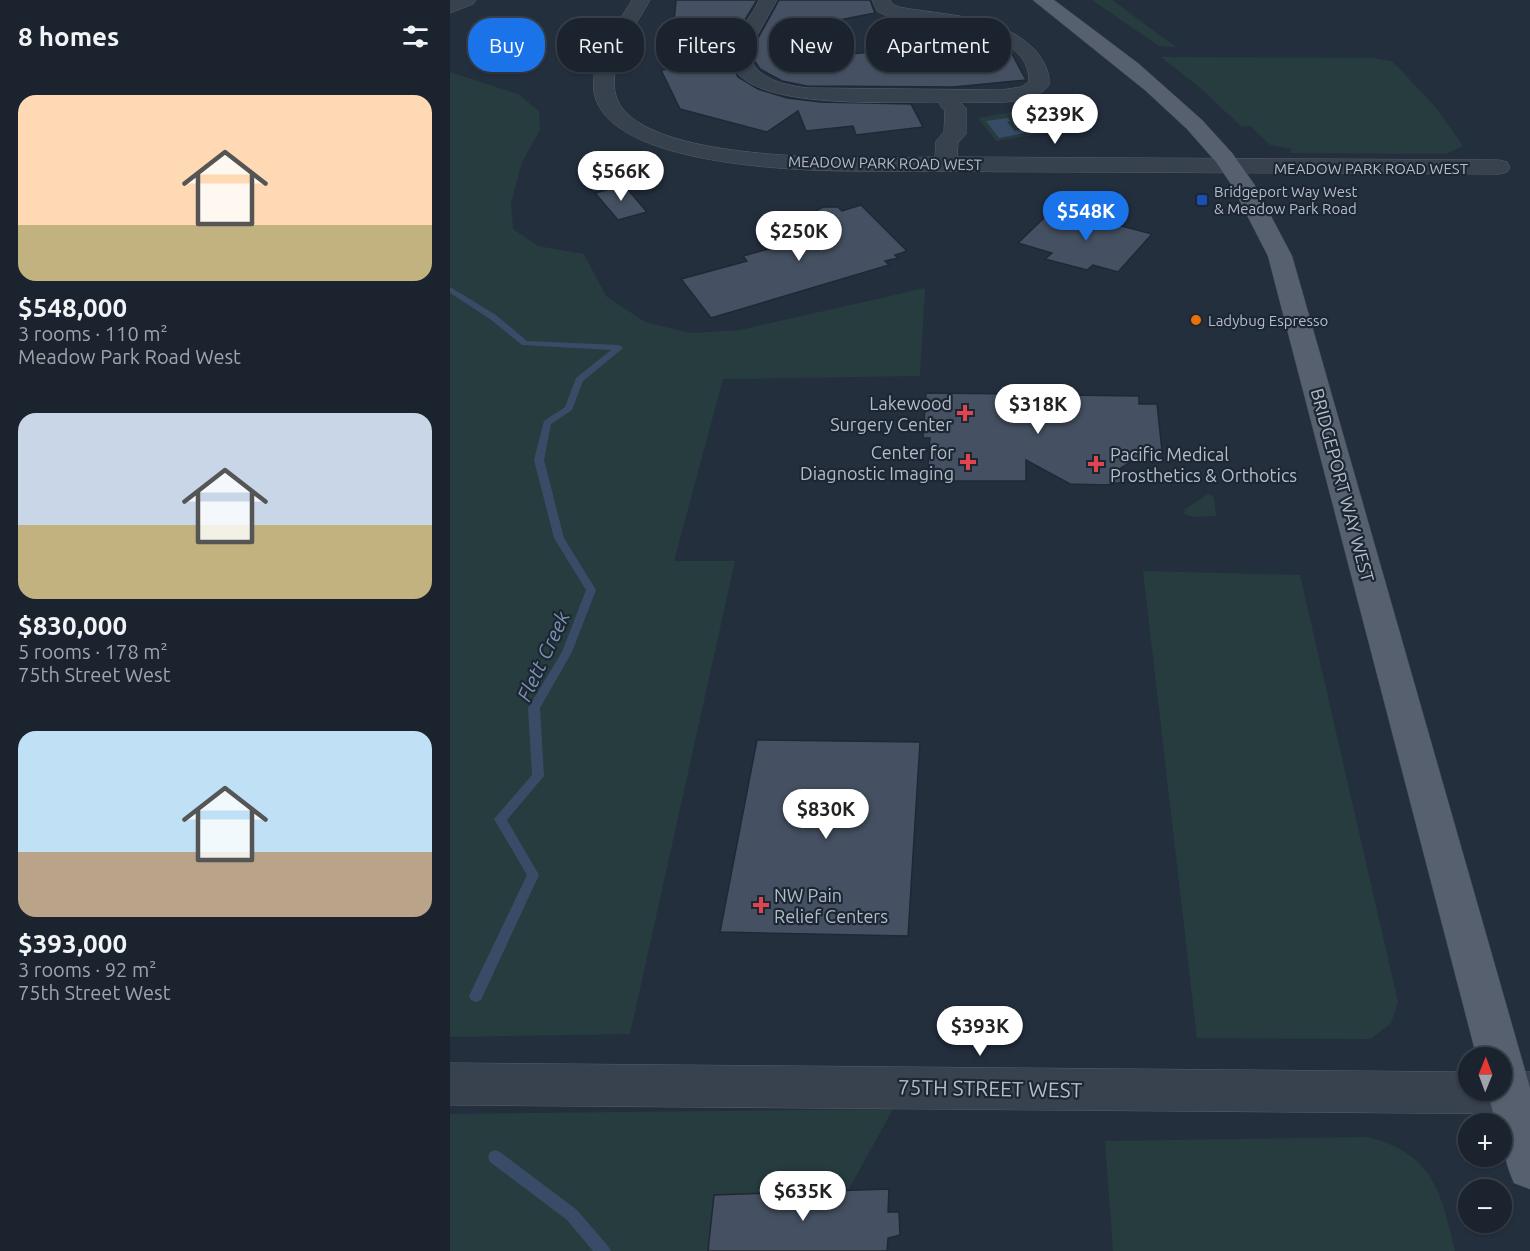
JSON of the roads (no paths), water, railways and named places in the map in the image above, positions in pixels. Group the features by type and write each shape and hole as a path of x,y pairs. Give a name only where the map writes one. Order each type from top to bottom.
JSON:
{"main road":[{"name":"BRIDGEPORT WAY WEST","path":"1042,0 1173,103 1213,144 1258,210 1280,256 1502,1047"},
{"name":"BRIDGEPORT WAY WEST","path":"1512,1086 1530,1167"}],"street":[{"path":"450,8 467,0"},
{"name":"MEADOW PARK ROAD WEST","path":"641,0 610,59 604,76 603,92 609,105 622,118 642,131 665,141 710,153 792,162 1231,168 1499,167"},
{"path":"768,0 761,19 742,48 741,62 754,77 772,85 807,94 948,100 1019,94 1032,90 1040,82 1039,73 1033,61 1017,43 993,31 963,23 894,12 884,7 881,0"},
{"path":"946,164 947,141 937,134 939,109 948,100"},
{"name":"75TH STREET WEST","path":"450,1084 1458,1077"}],"water":[{"path":"1008,118 1010,121 1007,122 1015,131 1027,129 1030,132 999,138 986,121"}],"waterway":[{"name":"Flett Creek","path":"450,289 493,317 525,343 619,348 579,380 569,408 547,423 539,460 559,538 591,590 567,652 534,708 538,776 500,819 533,875 476,996"},
{"name":"Flett Creek","path":"495,1157 572,1215 603,1251"}],"place":[{"name":"Bridgeport Way West & Meadow Park Road","path":"1202,200"},
{"name":"Ladybug Espresso","path":"1196,320"},
{"name":"Lakewood Surgery Center","path":"965,413"},
{"name":"Center for Diagnostic Imaging","path":"968,462"},
{"name":"Pacific Medical Prosthetics & Orthotics","path":"1096,464"},
{"name":"NW Pain Relief Centers","path":"761,905"}]}
